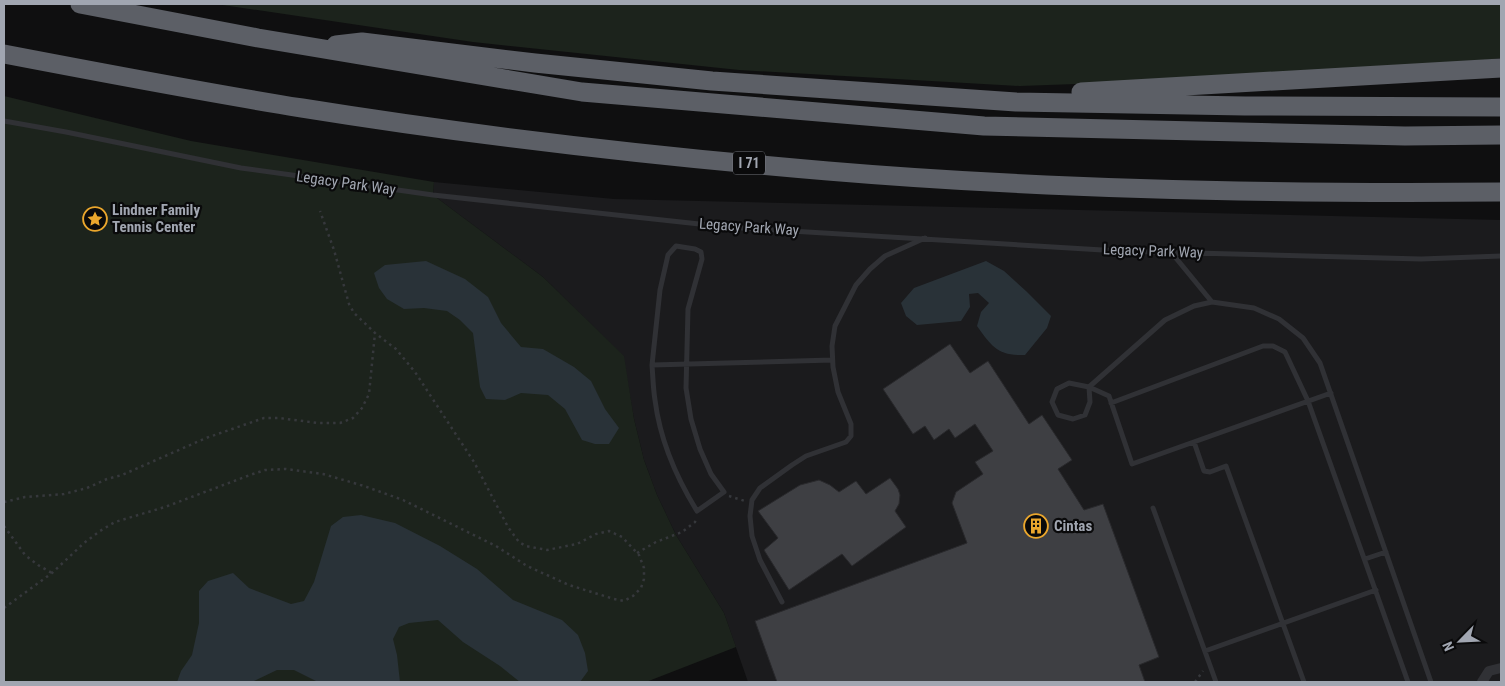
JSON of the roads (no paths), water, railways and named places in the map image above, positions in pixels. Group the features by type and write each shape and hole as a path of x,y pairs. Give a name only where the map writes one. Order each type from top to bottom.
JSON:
{"highway":[{"path":"80,4 258,38 582,92 984,126 1405,136 1501,135"},
{"path":"314,47 362,42 535,63 712,81 1016,102 1245,106 1501,107"},
{"name":"I 71","path":"4,54 166,85 400,123 655,155 976,182 1290,192 1501,192"},
{"path":"1016,102 1058,93 1501,68"}],"street":[{"path":"1482,682 1489,671 1501,668"}],"lane":[{"name":"Legacy Park Way","path":"4,121 150,148 241,168 433,195 727,227 1171,252 1421,259 1501,256"},
{"path":"782,602 760,560 752,536 750,516 752,500 760,488 792,465 806,456 846,442 851,436 851,424 838,392 832,360 835,326 856,285 870,269 885,256 925,238"},
{"path":"676,246 695,249 701,252 702,259 688,309 686,388 691,419 700,449 711,474 724,492 697,511 684,490 670,460 655,400 652,365 660,290 668,255 676,246"},
{"path":"1171,252 1212,302"},
{"path":"1088,387 1165,320 1194,306 1212,302 1254,308 1279,320 1302,338 1320,363 1430,682"},
{"path":"1111,403 1263,346 1273,346 1285,352 1308,401 1408,682"},
{"path":"652,365 832,360"},
{"path":"1088,387 1090,402 1085,415 1073,419 1058,415 1052,402 1057,390 1069,383 1088,387 1109,396 1132,464 1331,393"},
{"path":"1194,442 1204,471 1210,472 1226,466 1304,682"},
{"path":"1153,508 1216,682"},
{"path":"1365,560 1386,552"},
{"path":"1205,651 1376,590"}],"place":[{"name":"Lindner Family Tennis Center","path":"95,219"},
{"name":"Cintas","path":"1036,526"}]}
